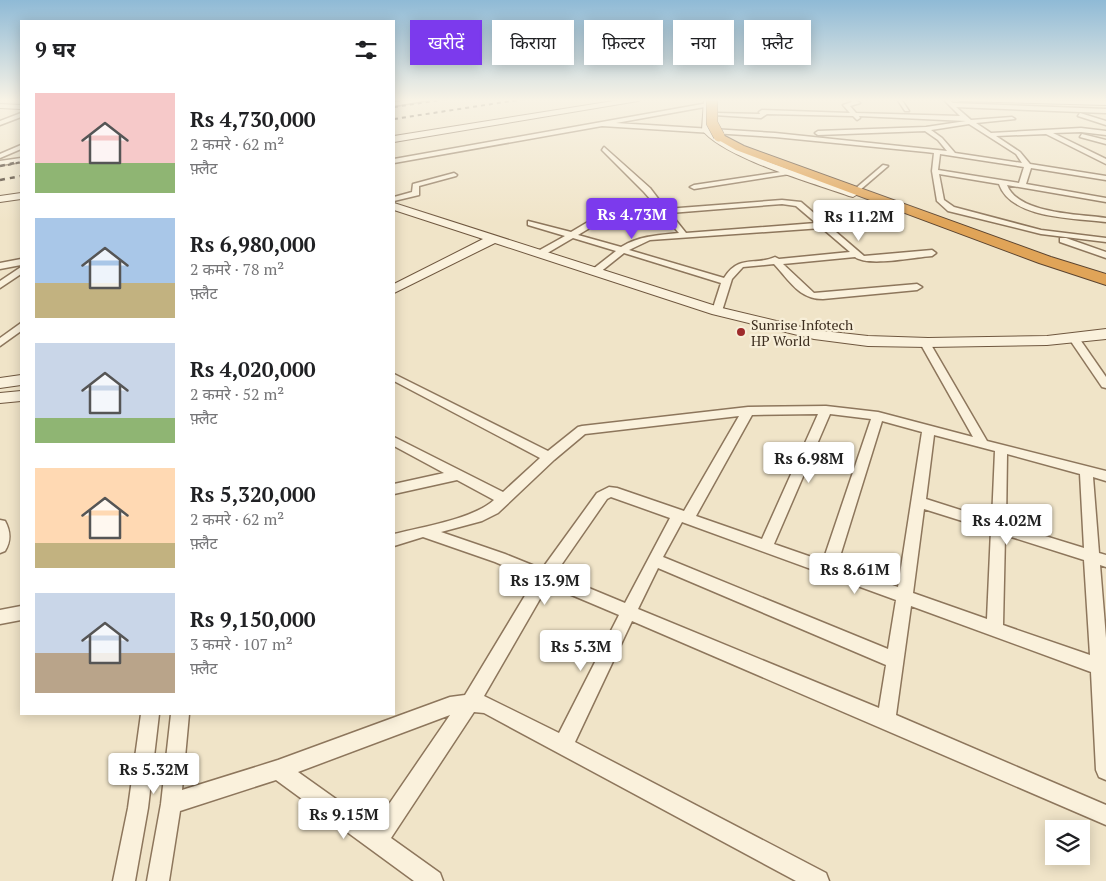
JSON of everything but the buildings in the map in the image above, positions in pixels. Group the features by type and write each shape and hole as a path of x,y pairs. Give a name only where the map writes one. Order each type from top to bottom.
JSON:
{"highway":[{"path":"726,140 740,148 813,175 1045,260 1106,280"},
{"path":"1045,260 1059,268 1106,285"}],"street":[{"path":"395,161 512,140"},
{"path":"715,140 794,172 875,201 888,202"},
{"path":"732,140 888,202"},
{"path":"818,140 937,151 1106,178"},
{"path":"895,140 901,148"},
{"path":"941,140 952,153"},
{"path":"999,140 1018,153 1028,166"},
{"path":"1062,140 1106,162"},
{"path":"0,156 20,147"},
{"path":"604,149 666,211 684,235"},
{"path":"937,151 935,171 941,201 955,210 1040,232 1106,255"},
{"path":"0,163 20,160"},
{"path":"858,189 885,166"},
{"path":"1022,186 1028,166"},
{"path":"935,171 1106,200"},
{"path":"694,187 794,172"},
{"path":"395,199 416,193 415,185 454,175"},
{"path":"1002,182 1010,197 1026,206 1053,213 1106,220"},
{"path":"0,199 20,196"},
{"path":"541,253 601,218 666,211 791,203 802,207 862,258 872,259 932,253"},
{"path":"395,206 717,310 771,326 830,337 925,344 1075,340 1106,334"},
{"path":"935,219 955,210"},
{"path":"531,223 726,281"},
{"path":"596,272 623,250 643,239 825,225"},
{"path":"1040,232 1106,240"},
{"path":"395,275 480,233"},
{"path":"395,288 495,238"},
{"path":"717,310 726,281 735,268 741,265 775,260 855,254"},
{"path":"775,260 812,296 917,287"},
{"path":"0,266 20,262"},
{"path":"0,285 20,271"},
{"path":"0,343 20,327"},
{"path":"1075,340 1106,386"},
{"path":"925,344 982,442"},
{"path":"395,379 549,457"},
{"path":"0,383 20,380"},
{"path":"0,398 20,396"},
{"path":"766,546 826,410"},
{"path":"395,540 477,517 493,509 549,457 582,430 748,411 826,410 878,416 1106,476"},
{"path":"564,746 654,560 684,516 748,411"},
{"path":"828,569 878,416"},
{"path":"886,720 929,429"},
{"path":"395,442 504,500"},
{"path":"995,629 1001,448"},
{"path":"1086,471 1098,559 1104,668 1106,770"},
{"path":"395,488 457,475"},
{"path":"376,842 470,704 544,578 605,493 617,493 684,516 1104,668"},
{"path":"918,502 1098,559"},
{"path":"0,525 3,539 0,547"},
{"path":"424,532 500,558 886,720 1106,815"},
{"path":"654,560 894,660"},
{"path":"0,617 20,613"},
{"path":"171,804 278,770 450,706 486,705 818,881"},
{"path":"124,881 138,808 150,715"},
{"path":"158,881 171,804 180,715"},
{"path":"278,770 432,881"}],"railway":[{"path":"8,165 20,162"},
{"path":"0,166 14,163"},
{"path":"0,180 20,176"}],"place":[{"name":"Sunrise Infotech HP World","path":"741,332"}]}
